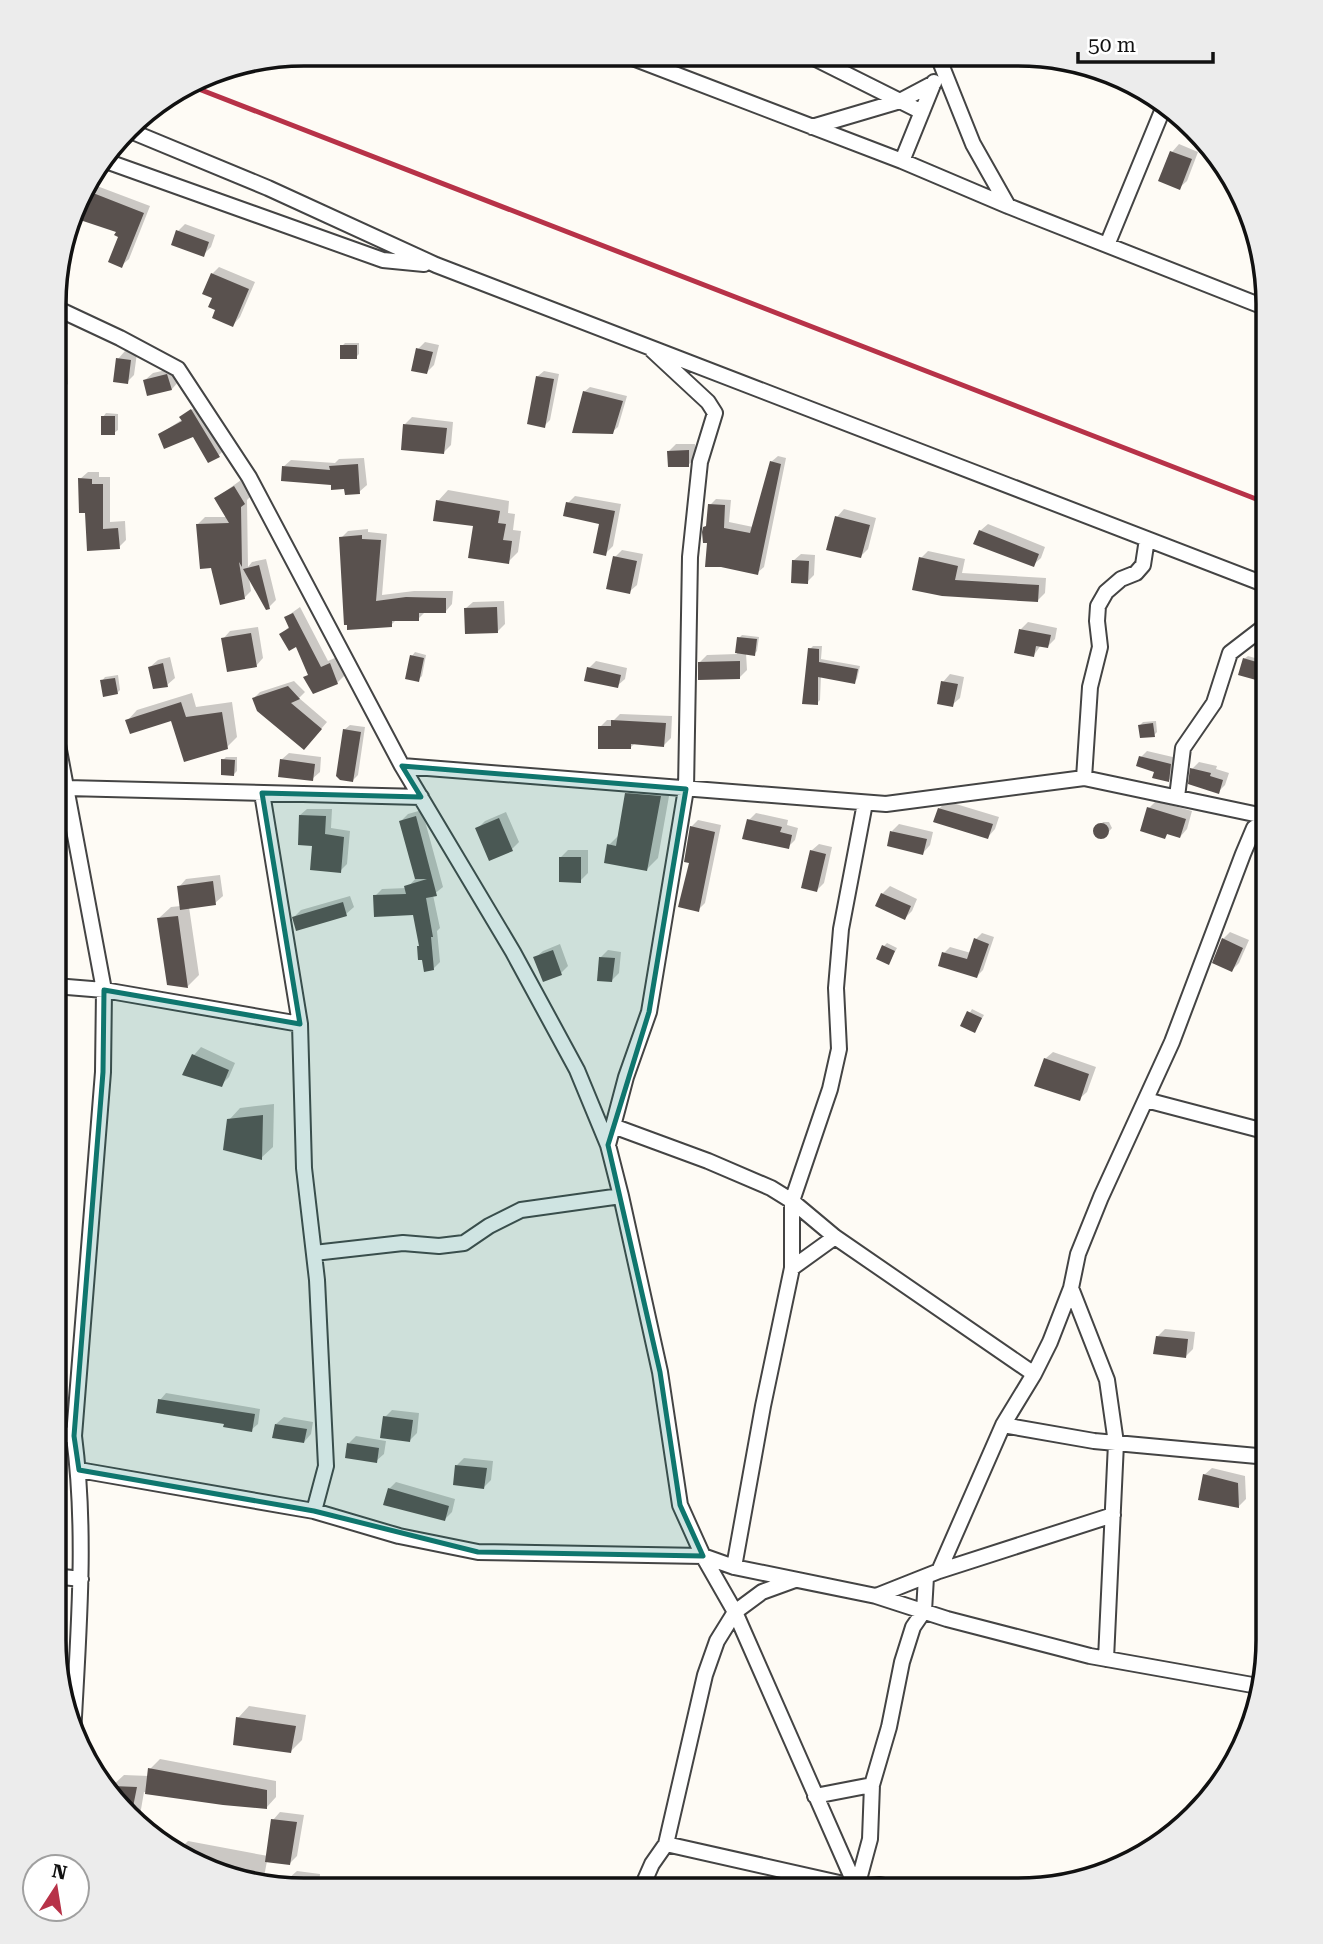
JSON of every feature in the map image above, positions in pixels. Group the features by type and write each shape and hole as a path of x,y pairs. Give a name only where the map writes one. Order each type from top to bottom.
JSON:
{"street":[{"path":"655,66 1256,304"},
{"path":"831,66 922,112"},
{"path":"902,162 940,66"},
{"path":"944,66 973,144 1008,206"},
{"path":"813,127 900,101 934,83"},
{"path":"1107,245 1160,114"},
{"path":"139,135 268,188 436,265 1256,581"},
{"path":"114,164 383,260 436,265"},
{"path":"301,231 327,215"},
{"path":"66,313 178,369 249,477 402,766 513,952 577,1070 608,1145 621,1196 660,1372 680,1505 703,1556 735,1612 853,1878"},
{"path":"608,1145 626,1077 649,1012 686,789 690,557 701,462 715,413 708,402 645,345"},
{"path":"1084,778 1090,687 1100,648 1098,606 1106,592 1121,579 1136,573 1143,565 1147,539"},
{"path":"1177,797 1184,748 1214,703 1230,653 1256,633"},
{"path":"402,766 886,804 1084,778 1256,815"},
{"path":"66,784 104,990 103,1072 74,1436 79,1470 81,1579 75,1703"},
{"path":"67,789 421,797"},
{"path":"262,793 300,1024 304,1168 314,1253 326,1466 314,1511"},
{"path":"734,1567 763,1406 792,1268 792,1201 830,1089 839,1049 836,988 841,929 865,803"},
{"path":"860,1878 870,1839 872,1785 888,1727 901,1662 914,1627 924,1611 932,1574 1003,1425 1050,1342 1071,1288 1078,1254 1172,1042 1256,827"},
{"path":"66,987 104,990 300,1024"},
{"path":"1146,1100 1256,1129"},
{"path":"613,1126 743,1175 792,1201 835,1237 1034,1374"},
{"path":"314,1253 403,1243 439,1246 464,1243 489,1226 521,1210 621,1196"},
{"path":"792,1268 835,1237"},
{"path":"1071,1288 1107,1380 1116,1443 1106,1659"},
{"path":"1003,1425 1094,1441 1256,1456"},
{"path":"66,1435 74,1436"},
{"path":"79,1470 314,1511 399,1536 478,1552 703,1556 734,1567 876,1596 947,1619 1106,1659 1252,1685"},
{"path":"876,1596 911,1581 1113,1515"},
{"path":"66,1577 81,1579"},
{"path":"646,1878 666,1844 705,1675 718,1641 735,1612 762,1591 796,1579"},
{"path":"815,1796 872,1785"},
{"path":"666,1844 814,1878"}],"highlighted area":[{"path":"402,766 686,789 649,1012 608,1145 660,1372 680,1505 703,1556 478,1552 314,1511 79,1470 74,1436 103,1072 104,990 300,1024 262,793 421,797"}],"building":[{"path":"1170,151 1192,159 1180,190 1158,181"},
{"path":"94,193 144,213 122,268 108,262 118,237 114,235 116,232 82,221"},
{"path":"176,230 209,242 204,257 171,245"},
{"path":"211,273 249,289 233,327 212,318 215,310 208,307 212,298 202,294"},
{"path":"340,345 357,345 357,359 340,359"},
{"path":"416,348 433,352 427,374 411,371"},
{"path":"116,358 131,360 128,384 113,382"},
{"path":"167,374 172,390 147,396 143,380"},
{"path":"536,376 554,379 545,428 527,424"},
{"path":"583,391 623,401 613,434 572,433"},
{"path":"191,409 220,457 208,463 193,437 164,449 158,434 182,421 179,417"},
{"path":"101,416 115,416 115,435 101,435"},
{"path":"403,424 447,428 444,454 401,450"},
{"path":"689,450 689,467 668,467 667,451"},
{"path":"770,461 781,464 758,575 721,567 705,567 707,543 703,543 702,532 706,526 708,504 725,505 724,528 750,533"},
{"path":"358,464 360,494 345,495 344,489 331,490 331,485 281,481 282,466 330,470 329,466"},
{"path":"78,478 92,479 92,484 103,484 103,529 118,528 120,549 87,551 85,513 79,513"},
{"path":"234,486 245,504 241,507 242,567 239,562 245,599 220,605 211,568 200,569 196,524 229,523 214,498"},
{"path":"436,500 500,511 498,523 506,524 503,540 512,541 509,564 468,558 473,526 433,521"},
{"path":"566,502 615,511 606,556 593,553 599,524 563,516"},
{"path":"835,516 870,525 861,558 826,550"},
{"path":"979,530 1039,554 1034,567 973,544"},
{"path":"362,535 362,539 381,540 376,601 406,597 446,598 446,613 419,613 419,621 392,621 392,627 347,630 347,625 344,625 339,537"},
{"path":"613,556 637,561 630,594 606,589"},
{"path":"919,557 958,566 955,580 1039,585 1038,602 942,596 912,590"},
{"path":"792,560 809,561 808,584 791,583"},
{"path":"259,565 270,609 266,610 243,569"},
{"path":"497,607 498,633 465,634 464,608"},
{"path":"293,613 321,667 330,663 338,684 313,694 303,677 308,675 296,647 289,651 279,634 289,628 284,617"},
{"path":"1019,629 1051,635 1048,648 1036,646 1034,657 1014,653"},
{"path":"251,633 257,667 227,672 221,638"},
{"path":"737,637 757,639 755,656 735,653"},
{"path":"808,648 819,649 819,662 858,669 855,684 818,677 818,705 802,704"},
{"path":"410,655 424,658 419,682 405,679"},
{"path":"1243,658 1256,662 1256,680 1238,675"},
{"path":"740,661 740,679 698,680 698,662"},
{"path":"163,663 168,687 153,689 148,667"},
{"path":"587,667 621,675 618,688 584,681"},
{"path":"115,678 118,694 103,697 100,680"},
{"path":"941,681 958,684 953,707 937,704"},
{"path":"288,686 300,699 291,703 322,729 304,750 257,711 252,698"},
{"path":"181,702 186,717 222,712 228,749 184,762 171,721 130,734 125,720"},
{"path":"611,720 666,723 664,747 631,744 631,749 598,749 598,726 611,726"},
{"path":"1153,723 1155,737 1140,738 1138,725"},
{"path":"343,729 361,732 353,782 340,780 336,776"},
{"path":"1139,756 1171,764 1169,782 1152,778 1154,772 1136,766"},
{"path":"221,759 235,760 234,776 221,775"},
{"path":"280,759 315,764 313,781 278,777"},
{"path":"1190,768 1211,773 1210,776 1223,780 1219,794 1188,784"},
{"path":"625,793 661,796 647,871 604,863 607,844 616,846"},
{"path":"1147,807 1186,819 1180,838 1167,834 1165,839 1140,831"},
{"path":"938,808 993,824 988,839 933,822"},
{"path":"299,815 326,816 325,834 344,837 341,873 310,870 312,846 298,845"},
{"path":"416,816 437,896 426,898 433,937 434,970 424,972 422,960 418,960 419,946 413,915 374,917 373,895 406,894 404,886 427,879 415,879 399,821"},
{"path":"499,818 513,851 489,861 475,828"},
{"path":"747,819 782,827 780,832 792,835 789,849 742,839"},
{"path":"1101,823 1107,825 1107,837 1101,839 1095,837 1093,831 1095,825"},
{"path":"690,826 715,832 699,912 678,907 689,863 684,862"},
{"path":"890,831 927,839 923,855 887,846"},
{"path":"810,850 826,854 817,892 801,888"},
{"path":"559,857 581,857 581,883 559,882"},
{"path":"213,881 216,905 180,910 177,886"},
{"path":"881,893 911,906 905,920 875,906"},
{"path":"343,902 347,916 296,931 292,917"},
{"path":"178,916 188,988 167,985 157,918"},
{"path":"974,938 989,944 977,978 938,966 942,952 967,959"},
{"path":"1222,938 1243,948 1232,972 1212,963"},
{"path":"882,945 895,951 889,965 876,959"},
{"path":"553,950 562,975 543,982 533,957"},
{"path":"599,957 615,958 612,982 597,981"},
{"path":"967,1011 982,1018 975,1033 960,1026"},
{"path":"192,1054 229,1070 222,1087 182,1075"},
{"path":"1044,1058 1089,1074 1080,1101 1034,1086"},
{"path":"263,1115 262,1160 223,1150 227,1119"},
{"path":"1156,1336 1188,1339 1186,1358 1153,1354"},
{"path":"158,1399 255,1414 252,1432 223,1427 224,1424 156,1413"},
{"path":"383,1416 413,1420 410,1442 380,1438"},
{"path":"275,1424 307,1429 304,1443 272,1438"},
{"path":"347,1443 379,1448 377,1463 345,1458"},
{"path":"455,1465 487,1468 484,1489 453,1485"},
{"path":"1203,1474 1238,1483 1239,1508 1198,1500"},
{"path":"388,1488 449,1506 445,1521 383,1505"},
{"path":"236,1717 296,1726 291,1753 233,1745"},
{"path":"148,1768 267,1790 267,1809 145,1794"},
{"path":"118,1786 137,1787 133,1805"},
{"path":"271,1819 297,1822 290,1865 265,1862"}],"railway":[{"path":"201,90 1256,499"}]}
